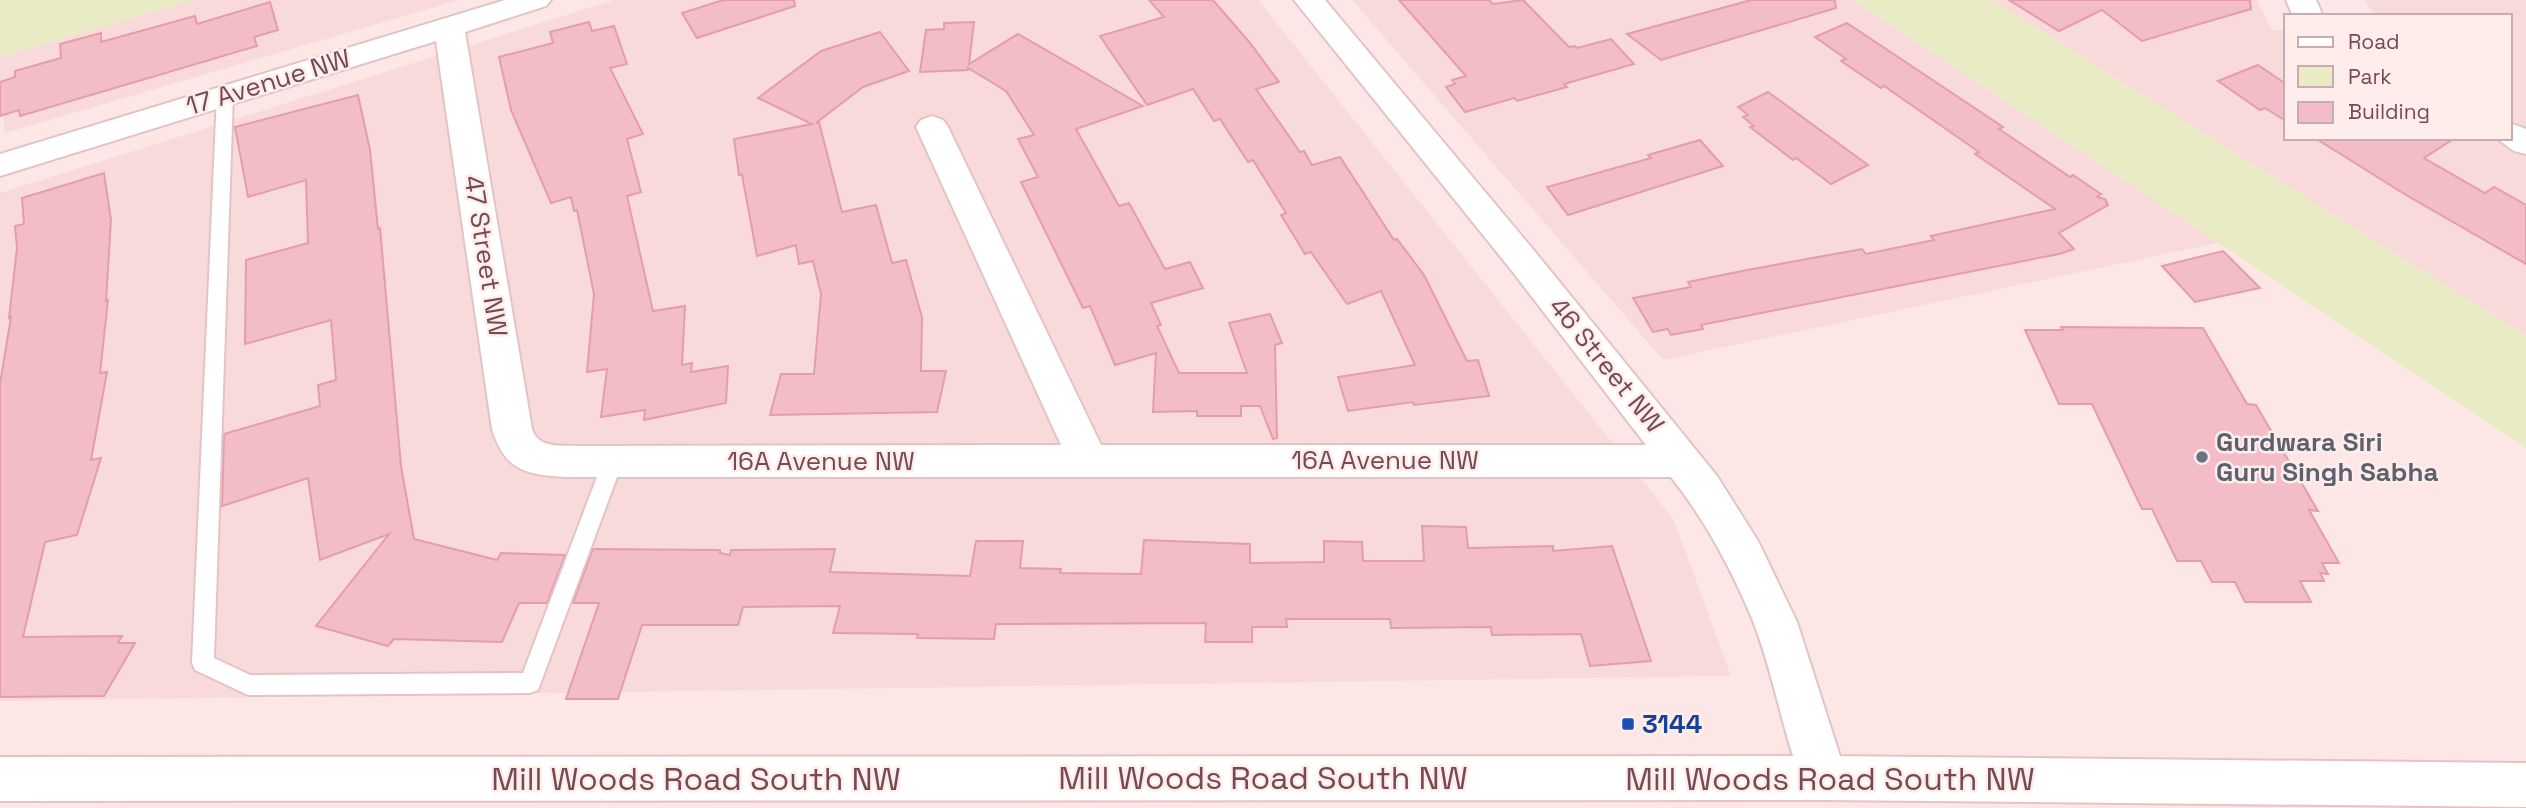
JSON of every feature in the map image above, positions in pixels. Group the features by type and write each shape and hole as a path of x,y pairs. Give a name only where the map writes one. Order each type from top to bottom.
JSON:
{"street":[{"name":"17 Avenue NW","path":"0,165 536,0"},
{"name":"46 Street NW","path":"1309,0 1524,262 1682,461 1723,519 1759,586 1788,660 1824,778"},
{"name":"47 Street NW","path":"449,27 512,429 524,453 555,460"},
{"path":"932,127 1088,460"},
{"name":"16A Avenue NW","path":"555,460 1682,461"},
{"name":"Mill Woods Road South NW","path":"0,779 1824,778 2526,785"}],"lane":[{"path":"225,94 203,663 248,685 530,682 613,461"}],"shaded area":[{"path":"192,0 459,0 5,133 0,99 0,57"},
{"path":"614,0 1258,0 1674,520 1731,676 0,701 0,193"},
{"path":"1352,0 1853,0 2218,243 1663,360"},
{"path":"1992,0 2257,0 2272,30 2284,30 2284,140 2512,140 2512,14 2374,14 2364,0 2526,0 2526,336"}],"green space":[{"path":"0,0 193,0 0,57"},
{"path":"1853,0 1992,0 2526,336 2526,448"}],"building":[{"path":"723,0 794,0 795,6 697,38 682,13"},
{"path":"1149,0 1213,0 1250,43 1279,82 1256,89 1312,165 1340,157 1394,240 1397,239 1424,275 1467,361 1478,360 1489,396 1348,411 1338,377 1415,365 1381,291 1347,304 1311,252 1305,254 1281,215 1286,213 1253,160 1248,162 1220,119 1214,121 1193,89 1147,105 1100,36 1164,17"},
{"path":"1399,0 1489,0 1493,4 1523,0 1569,47 1577,48 1611,39 1634,64 1564,84 1567,87 1465,112 1446,87 1455,84 1452,80 1466,76"},
{"path":"1751,0 1835,0 1836,8 1661,60 1627,34"},
{"path":"2009,0 2250,0 2251,9 2142,41 2102,10 2059,31"},
{"path":"270,2 278,30 254,37 257,46 20,116 19,110 0,116 0,82 15,77 15,71 61,58 60,44 101,33 101,42 195,16 197,24"},
{"path":"589,22 592,31 614,26 627,64 610,68 643,134 627,139 641,192 627,196 653,311 685,306 682,365 692,363 691,372 728,366 726,403 644,420 645,410 601,417 607,369 587,372 594,294 577,210 574,211 571,197 551,203 511,110 499,57 553,43 550,32"},
{"path":"974,22 969,64 1018,34 1143,106 1076,129 1119,206 1129,203 1165,269 1190,262 1203,288 1151,303 1161,325 1157,326 1179,373 1247,373 1229,323 1270,314 1282,343 1275,345 1277,438 1273,439 1260,406 1241,406 1241,416 1197,416 1197,411 1153,412 1156,353 1115,365 1090,306 1083,308 1021,182 1038,177 1018,139 1034,135 1006,91 968,68 920,72 926,30 944,29 944,23"},
{"path":"1847,23 2003,127 1999,129 2070,177 2073,175 2101,194 2097,197 2105,199 2108,205 2059,233 2074,249 2059,254 1701,325 1703,329 1671,335 1668,329 1653,332 1633,298 1691,287 1688,282 1747,270 1862,249 1866,254 1934,240 1931,236 2055,209 1884,86 1881,88 1841,61 1846,59 1815,37"},
{"path":"880,32 909,71 863,87 816,123 819,122 842,212 876,205 892,263 906,260 922,318 921,371 946,371 937,412 770,415 781,374 814,374 821,294 813,261 799,264 796,245 757,256 734,139 812,124 758,98 821,51"},
{"path":"2258,65 2284,83 2284,120 2265,108 2260,110 2218,81"},
{"path":"1768,92 1868,165 1831,184 1796,158 1793,160 1750,127 1754,126 1743,117 1748,115 1738,107"},
{"path":"358,95 370,150 378,229 380,228 401,466 414,539 497,560 501,553 565,555 547,603 519,603 502,642 394,639 388,646 316,626 389,534 320,560 308,478 222,506 224,434 320,406 318,385 336,380 331,320 245,344 246,260 308,243 306,180 248,197 235,127"},
{"path":"1700,140 1723,166 1568,215 1547,187 1651,158 1648,155"},
{"path":"2318,140 2452,140 2424,158 2485,193 2494,187 2526,205 2526,264 2406,195"},
{"path":"104,173 111,220 106,301 108,300 100,373 107,372 91,460 101,458 77,535 45,542 23,637 122,636 118,643 135,643 104,696 0,697 0,384 11,317 9,318 17,248 15,226 24,224 22,198"},
{"path":"2223,251 2260,288 2195,302 2162,266"},
{"name":"Gurdwara Siri Guru Singh Sabha","path":"2061,327 2203,328 2247,404 2256,405 2318,511 2309,510 2339,563 2322,563 2328,574 2320,573 2324,581 2300,581 2311,602 2245,602 2235,582 2212,582 2201,561 2177,561 2152,509 2142,509 2092,404 2059,404 2025,330 2063,330"},
{"path":"1422,526 1466,527 1468,548 1553,546 1553,551 1612,546 1651,661 1590,666 1581,634 1492,635 1491,627 1391,628 1390,619 1286,619 1287,627 1252,627 1252,642 1205,642 1206,623 996,624 994,639 917,638 918,634 833,633 840,606 743,607 738,625 642,625 618,699 566,699 599,603 573,603 593,549 720,550 720,553 730,555 731,550 835,549 830,572 970,576 976,541 1023,541 1020,568 1061,569 1060,573 1141,574 1144,540 1250,544 1250,563 1324,562 1324,541 1362,542 1363,561 1424,561"}],"place":[{"name":"Gurdwara Siri Guru Singh Sabha","path":"2202,457"},
{"name":"3144","path":"1628,724"}]}
